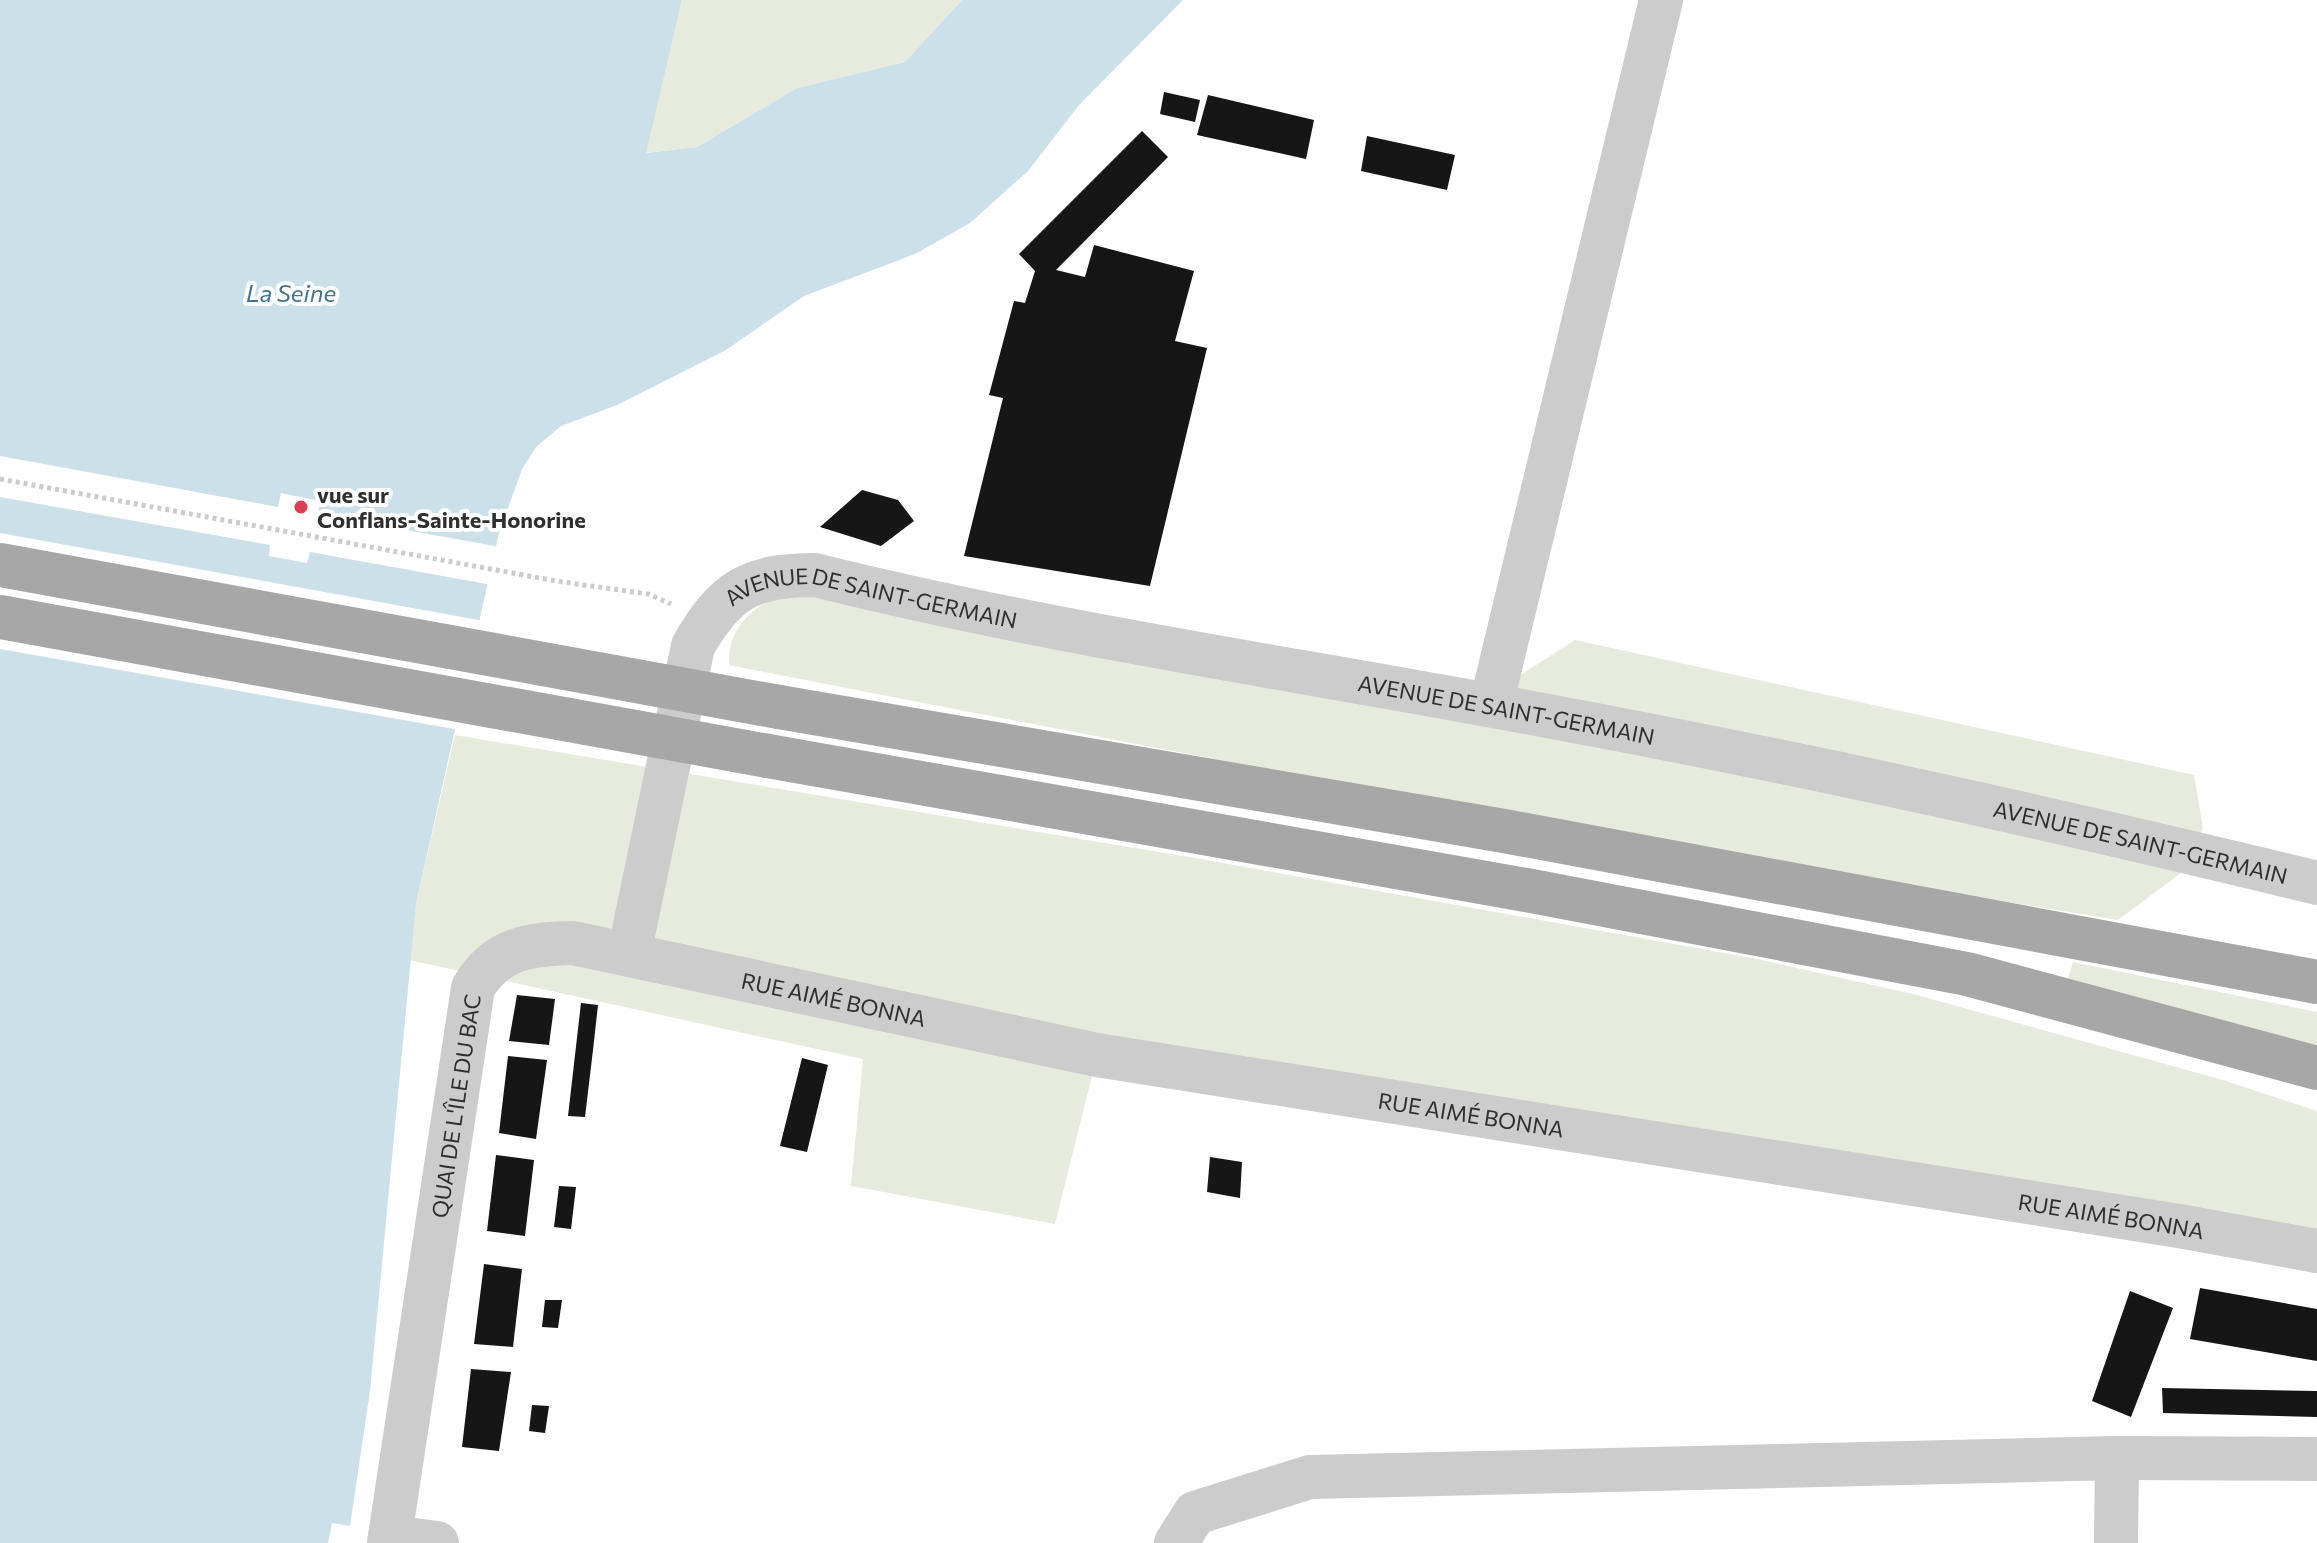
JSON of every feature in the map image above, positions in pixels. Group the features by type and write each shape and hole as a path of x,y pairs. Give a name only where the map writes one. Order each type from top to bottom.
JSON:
{"main road":[{"path":"0,565 779,707 1504,831 2317,982"},
{"path":"0,617 1495,884 1937,968 2317,1068"},
{"path":"2107,1011 2317,1082"}],"street":[{"path":"1491,705 1661,0"},
{"name":"AVENUE DE SAINT-GERMAIN","path":"706,624 721,604 751,584 786,575 815,575 1209,655 1491,705 2083,826 2317,883"},
{"path":"629,954 693,646 706,624"},
{"name":"QUAI DE L'ÎLE DU BAC","path":"389,1540 473,988 481,973 506,952 532,944 573,943 629,954"},
{"name":"RUE AIMÉ BONNA","path":"629,954 795,993 1097,1055 2164,1223 2317,1251"},
{"path":"2116,1543 2117,1458"},
{"path":"1176,1543 1195,1513 1310,1477 2117,1458 2317,1459"},
{"path":"389,1540 437,1543"}],"path":[{"path":"0,479 556,581 648,594 706,624"}],"shaded area":[{"path":"682,0 962,0 905,62 797,88 697,147 645,153"},
{"path":"795,592 1466,710 1575,640 2194,775 2203,828 2189,867 2118,920 1944,891 1422,798 729,665 733,638 747,616 769,601"},
{"path":"455,735 1201,859 1757,959 1917,995 2223,1080 2317,1111 2317,1251 1097,1056 1055,1224 851,1186 863,1059 409,960 416,904"},
{"path":"2073,962 2317,1012 2317,1046 2068,979"}],"water":[{"name":"La Seine","path":"0,0 682,0 646,153 697,147 797,88 905,62 962,0 1183,0 1079,105 1028,171 970,223 915,254 804,296 726,350 617,405 561,426 536,447 522,469 499,533 416,904 370,1391 350,1526 332,1523 328,1543 0,1543"}],"pier":[{"path":"0,456 278,507 281,493 320,501 318,514 500,547 492,585 310,552 307,563 269,556 270,545 0,497"},
{"path":"0,533 484,621 460,730 0,649"}],"building":[{"path":"1164,92 1200,100 1195,122 1160,114"},
{"path":"1208,95 1314,120 1306,159 1197,135"},
{"path":"1142,131 1168,157 1056,270 1085,277 1094,245 1194,271 1175,341 1207,348 1150,586 964,556 1003,398 989,395 1014,301 1025,303 1035,271 1019,254"},
{"path":"1367,136 1455,155 1447,190 1361,171"},
{"path":"862,490 898,500 914,521 881,546 820,527"},
{"path":"517,995 555,999 549,1045 509,1041"},
{"path":"581,1003 598,1005 585,1117 568,1116"},
{"path":"508,1056 547,1060 536,1139 499,1133"},
{"path":"802,1058 828,1065 807,1152 780,1146"},
{"path":"496,1155 534,1160 525,1236 487,1231"},
{"path":"1210,1157 1242,1162 1240,1198 1207,1192"},
{"path":"559,1186 576,1187 571,1229 554,1227"},
{"path":"484,1264 522,1269 513,1347 474,1344"},
{"path":"2200,1288 2317,1309 2317,1361 2190,1339"},
{"path":"2130,1291 2173,1308 2131,1417 2092,1401"},
{"path":"545,1300 562,1300 558,1328 542,1327"},
{"path":"471,1369 511,1372 499,1451 462,1447"},
{"path":"2162,1388 2317,1391 2317,1417 2163,1413"},
{"path":"532,1405 549,1406 545,1433 529,1431"}],"place":[{"name":"vue sur Conflans-Sainte-Honorine","path":"301,507"}]}
